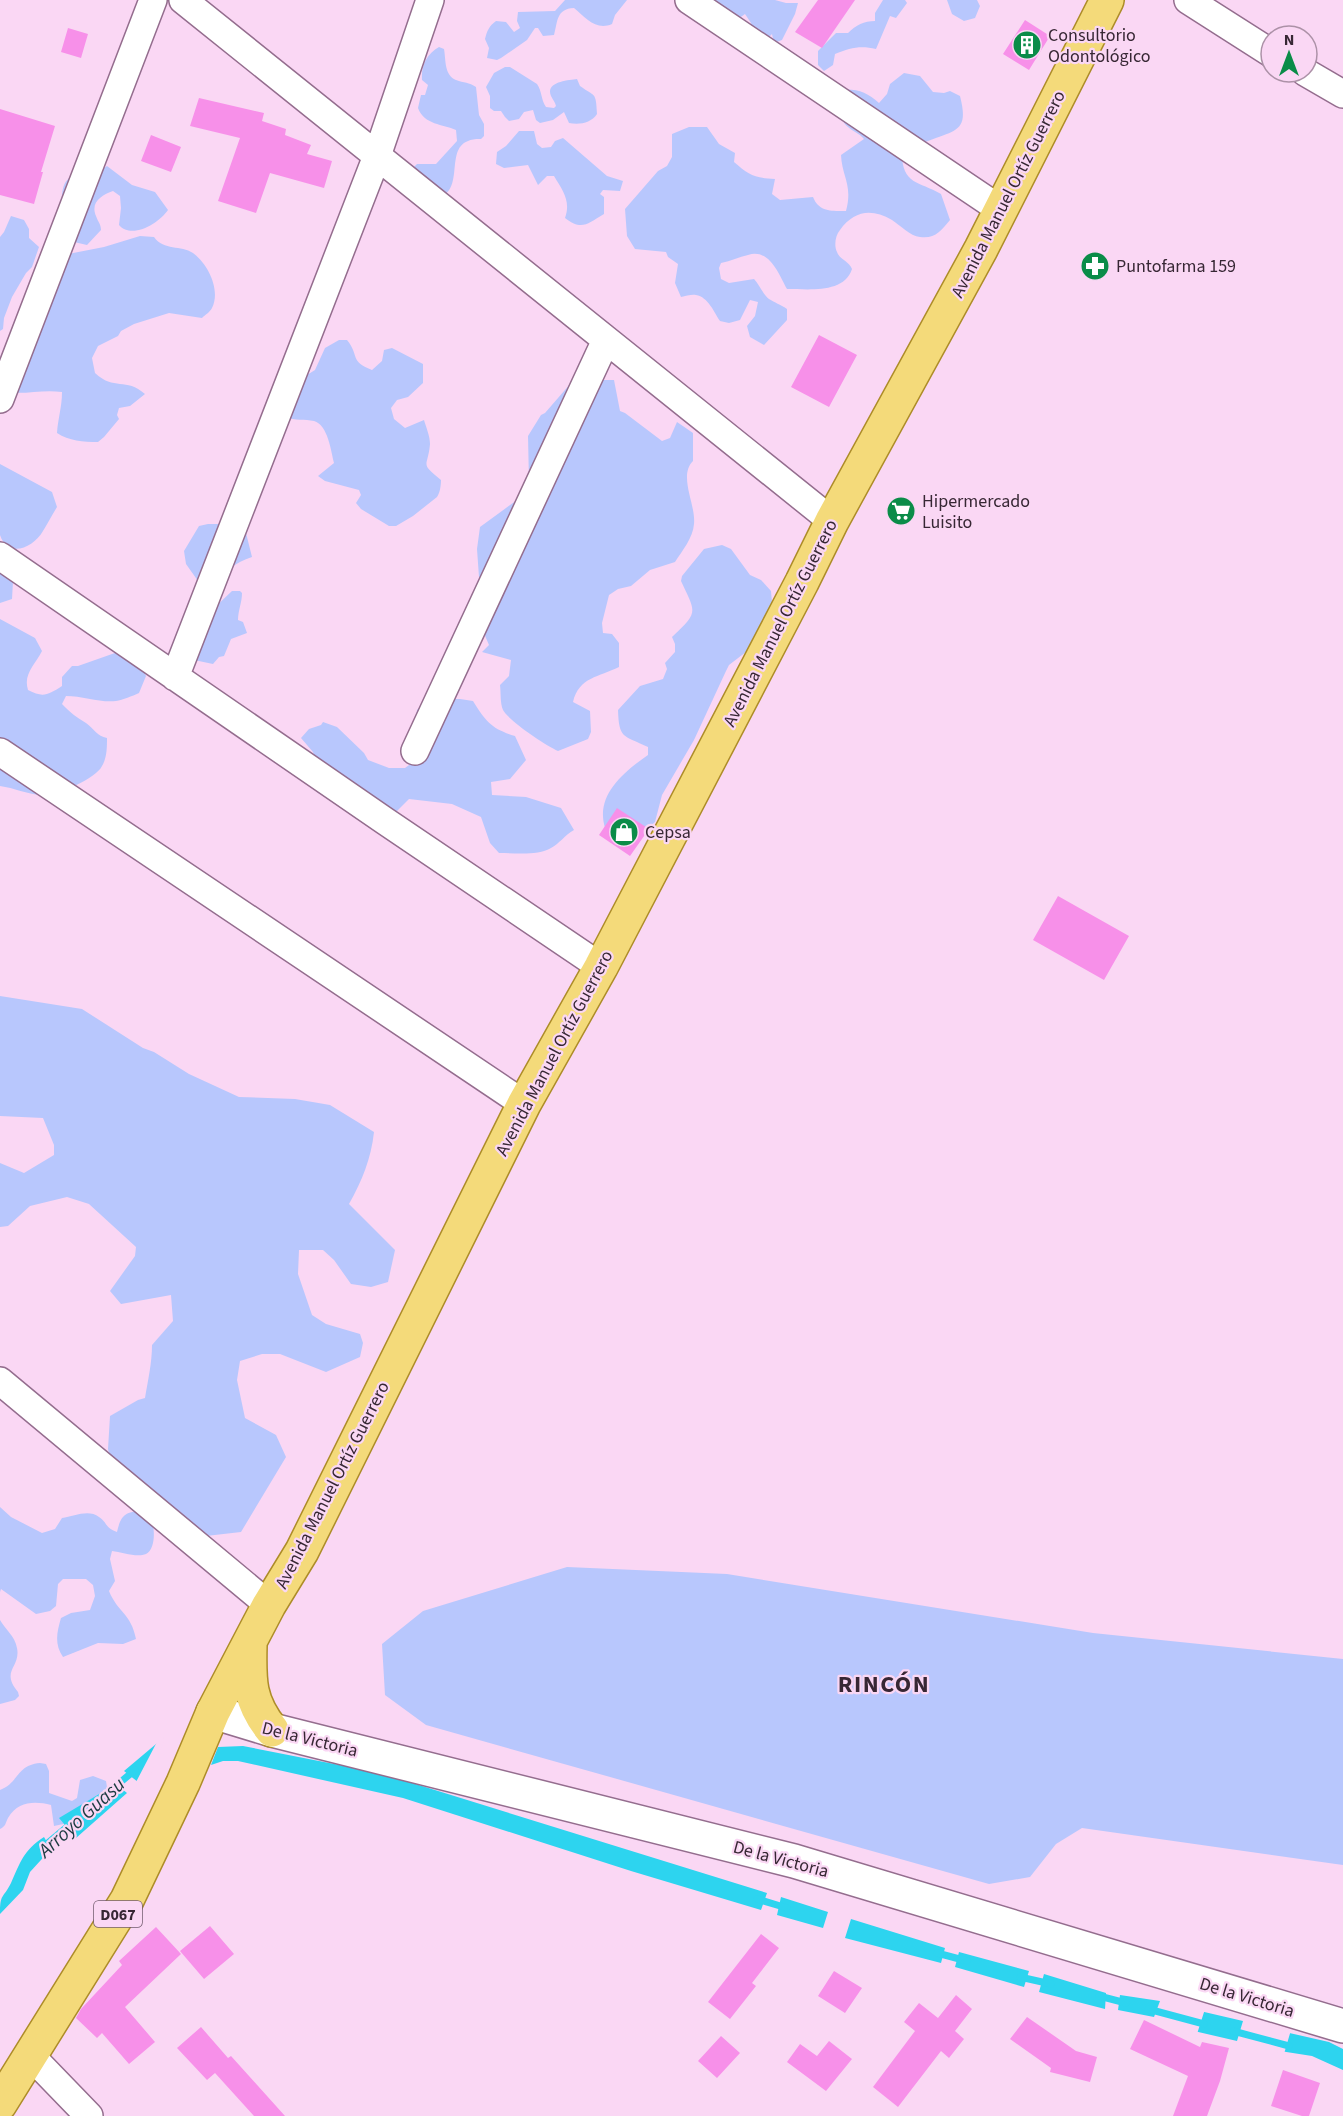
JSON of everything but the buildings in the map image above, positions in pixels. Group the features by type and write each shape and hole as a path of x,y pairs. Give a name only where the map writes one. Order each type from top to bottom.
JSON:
{"main road":[{"name":"Avenida Manuel Ortíz Guerrero","path":"0,2104 127,1900 183,1783 213,1712 270,1605 302,1551 524,1104 601,967 832,521 1001,210 1107,0"},
{"path":"250,1645 252,1691 258,1714 272,1730"},
{"name":"De la Victoria","path":"213,1712 272,1730 794,1861 1343,2026"}],"street":[{"path":"0,399 153,0"},
{"path":"183,0 832,521"},
{"path":"175,677 377,156 430,0"},
{"path":"689,0 1001,210"},
{"path":"1188,0 1259,44"},
{"path":"1319,80 1343,94"},
{"path":"415,751 606,340"},
{"path":"0,556 601,967"},
{"path":"0,752 524,1104"},
{"path":"5,1396 270,1605"},
{"path":"30,2055 90,2116"}],"shaded area":[{"path":"565,0 627,0 615,15 612,24 596,25 574,8 568,9 561,13 554,35 543,36 538,28 535,28 527,40 501,58 497,60 487,58 489,48 485,39 489,29 496,21 506,22 514,32 520,28 517,21 518,12 555,11"},
{"path":"715,0 775,0 798,3 782,40 774,43 772,34 764,42 754,37 751,23 745,14 738,19 719,7"},
{"path":"883,0 905,0 907,3 896,18 890,16 876,49 855,48 835,54 833,65 824,71 818,65 818,51 836,33 848,33 860,24 875,21 875,13"},
{"path":"947,0 977,0 980,6 975,18 964,21 952,14"},
{"path":"439,47 444,49 449,75 476,87 479,115 484,124 484,136 461,146 457,153 453,181 450,189 444,195 412,169 417,164 436,164 457,141 456,130 429,121 418,108 421,95 425,95 428,85 422,80 424,65 431,53"},
{"path":"510,67 537,84 546,107 556,106 550,91 554,85 577,79 580,86 594,96 597,114 588,121 573,124 569,123 564,112 553,120 540,123 536,120 533,110 524,112 519,119 509,121 501,111 494,111 490,108 490,96 486,87 494,73"},
{"path":"904,73 920,76 933,92 950,91 960,96 963,116 958,128 902,153 905,171 909,177 941,194 950,220 937,233 930,237 916,236 884,216 870,213 857,215 840,230 836,241 838,255 852,269 841,283 824,288 787,289 773,264 762,255 748,255 721,263 719,268 721,279 729,283 754,279 767,297 787,309 787,320 764,345 750,337 747,326 755,316 758,302 750,300 740,320 729,323 720,321 710,305 700,296 681,297 675,283 678,264 668,257 666,252 635,249 627,236 625,209 658,171 667,166 672,157 672,134 689,127 707,127 719,144 735,153 734,162 744,170 757,177 775,179 772,194 780,200 813,197 822,208 831,211 846,211 848,188 841,155 864,139 844,123 840,110 839,90 861,92 879,103 887,94 890,84"},
{"path":"519,131 534,131 537,144 542,148 551,147 555,141 563,138 607,176 623,181 620,191 603,190 600,194 604,197 604,214 584,225 571,222 565,218 567,201 554,176 547,176 538,185 528,165 504,168 496,164 497,152 506,146"},
{"path":"107,166 132,185 155,192 168,210 145,228 131,231 124,229 119,225 120,196 113,191 101,197 96,203 95,211 101,230 87,245 74,242 73,209 62,200 66,181 77,174 100,170"},
{"path":"11,216 24,220 29,229 29,238 39,247 32,267 12,297 4,318 3,329 0,331 0,237"},
{"path":"140,236 154,237 163,244 193,253 204,264 214,286 212,308 202,318 169,313 134,324 121,331 118,336 98,346 92,358 95,373 108,381 132,386 145,394 130,406 119,408 117,415 119,419 98,442 66,438 57,433 62,392 5,392 63,255 104,247"},
{"path":"339,340 347,340 357,361 372,370 382,361 384,350 392,348 423,364 423,383 408,397 397,400 391,408 394,419 405,428 424,420 430,444 427,467 441,480 441,487 437,497 396,526 389,526 361,509 356,503 361,495 359,490 325,481 318,476 334,463 326,433 319,423 314,421 286,417 303,380 315,370 325,348"},
{"path":"580,380 614,380 620,411 662,441 670,438 677,422 693,433 693,461 687,474 687,482 694,524 689,539 675,562 650,570 631,586 618,589 609,595 602,623 603,633 612,634 619,643 619,667 591,679 580,687 573,702 590,711 591,732 588,739 558,751 536,738 503,710 500,685 509,676 511,660 482,652 489,645 483,631 498,603 493,592 479,577 477,549 480,527 517,500 529,482 528,436 541,415 571,383"},
{"path":"0,464 52,492 57,507 39,537 21,548 9,547 0,535"},
{"path":"208,524 245,529 252,557 235,565 211,584 198,581 186,564 184,551 199,526"},
{"path":"722,545 731,549 750,575 761,580 771,591 773,614 755,645 729,665 694,740 662,795 655,822 645,831 616,845 613,844 603,817 604,805 616,783 648,755 648,747 628,738 621,731 618,710 640,686 663,679 667,669 665,663 675,652 672,637 691,617 692,612 690,600 681,581 682,576 704,549"},
{"path":"0,572 13,581 12,599 0,603"},
{"path":"232,591 242,593 238,620 243,622 247,633 231,639 224,656 219,657 213,664 194,660 211,611"},
{"path":"0,619 35,638 42,651 27,679 28,690 38,694 53,692 62,686 62,677 72,666 78,666 132,647 146,676 139,693 128,698 104,701 66,696 62,704 98,734 107,738 106,756 102,766 92,776 75,786 56,793 41,795 0,786"},
{"path":"427,699 473,701 490,724 515,736 526,760 510,779 491,782 492,795 526,797 561,808 574,830 546,851 526,854 499,853 490,843 481,817 452,804 409,799 391,817 318,793 311,780 318,766 313,752 301,738 309,729 323,722 337,727 364,753 368,760 389,768 405,768 419,758 415,725 417,710"},
{"path":"0,996 82,1009 189,1074 239,1097 295,1099 330,1105 374,1132 365,1170 349,1204 395,1250 388,1282 371,1287 351,1284 334,1260 323,1250 299,1250 298,1274 312,1315 326,1324 360,1334 363,1343 360,1357 326,1372 280,1354 262,1354 240,1361 237,1380 245,1418 276,1435 286,1457 241,1532 206,1536 115,1481 108,1449 110,1416 145,1398 152,1345 173,1321 171,1295 121,1304 110,1291 135,1256 136,1247 89,1204 67,1197 30,1206 8,1226 0,1227 0,1163 24,1173 54,1155 54,1145 43,1118 0,1116"},
{"path":"0,1507 11,1517 42,1533 55,1529 62,1518 86,1513 99,1517 117,1532 120,1521 125,1515 145,1511 151,1517 154,1532 152,1548 146,1554 138,1555 112,1551 110,1559 115,1581 109,1591 128,1618 136,1639 123,1644 98,1643 63,1657 57,1643 61,1618 71,1613 90,1610 95,1596 93,1585 86,1579 63,1579 58,1584 56,1606 50,1611 36,1614 1,1589 0,1592"},
{"path":"567,1567 727,1574 1093,1633 1343,1659 1343,1865 1082,1828 1056,1844 1030,1877 989,1884 426,1725 385,1695 382,1644 423,1611"},
{"path":"0,1620 12,1636 17,1648 11,1679 19,1696 15,1700 0,1704"},
{"path":"40,1763 46,1764 49,1771 49,1793 72,1801 77,1798 80,1780 93,1776 106,1781 104,1804 68,1823 54,1826 51,1805 39,1803 22,1805 12,1812 0,1829 0,1790 11,1783 26,1767"}],"water":[{"path":"162,1739 143,1786 124,1771"},
{"path":"243,1746 380,1773 767,1893 761,1910 403,1798 238,1761 223,1761 211,1765 218,1747"},
{"path":"116,1784 127,1793 76,1838 59,1818"},
{"path":"44,1837 51,1849 30,1872 23,1890 0,1914 1,1899 23,1857"},
{"path":"781,1897 828,1912 823,1928 777,1915"},
{"path":"851,1919 945,1948 941,1963 845,1938"},
{"path":"959,1952 1029,1971 1024,1987 955,1967"},
{"path":"1044,1974 1106,1993 1105,2009 1039,1992"},
{"path":"1120,1995 1160,2001 1154,2017 1118,2010"},
{"path":"1200,2011 1243,2021 1237,2041 1194,2031"},
{"path":"1285,2032 1329,2042 1343,2049 1343,2070 1312,2056 1280,2051"}],"pier":[{"path":"162,1736 165,1740 145,1787 142,1789 135,1784"},
{"path":"1205,2009 1197,2034 1192,2033 1197,2010"},
{"path":"1291,2030 1284,2054 1278,2053 1277,2050 1282,2031"}],"waterway":[{"name":"Arroyo Guasu","path":"111,1790 135,1770"},
{"name":"Arroyo Guasu","path":"42,1848 73,1822"},
{"path":"757,1899 787,1908"},
{"path":"937,1953 967,1961"},
{"path":"1020,1977 1051,1984"},
{"path":"1099,1996 1126,2003"},
{"path":"1148,2009 1204,2024"},
{"path":"1233,2031 1289,2046"}],"place":[{"name":"Consultorio Odontológico","path":"1027,45"},
{"name":"Puntofarma 159","path":"1095,266"},
{"name":"Hipermercado Luisito","path":"901,511"},
{"name":"Cepsa","path":"624,832"}],"district":[{"name":"RINCÓN","path":"884,1684"}]}
